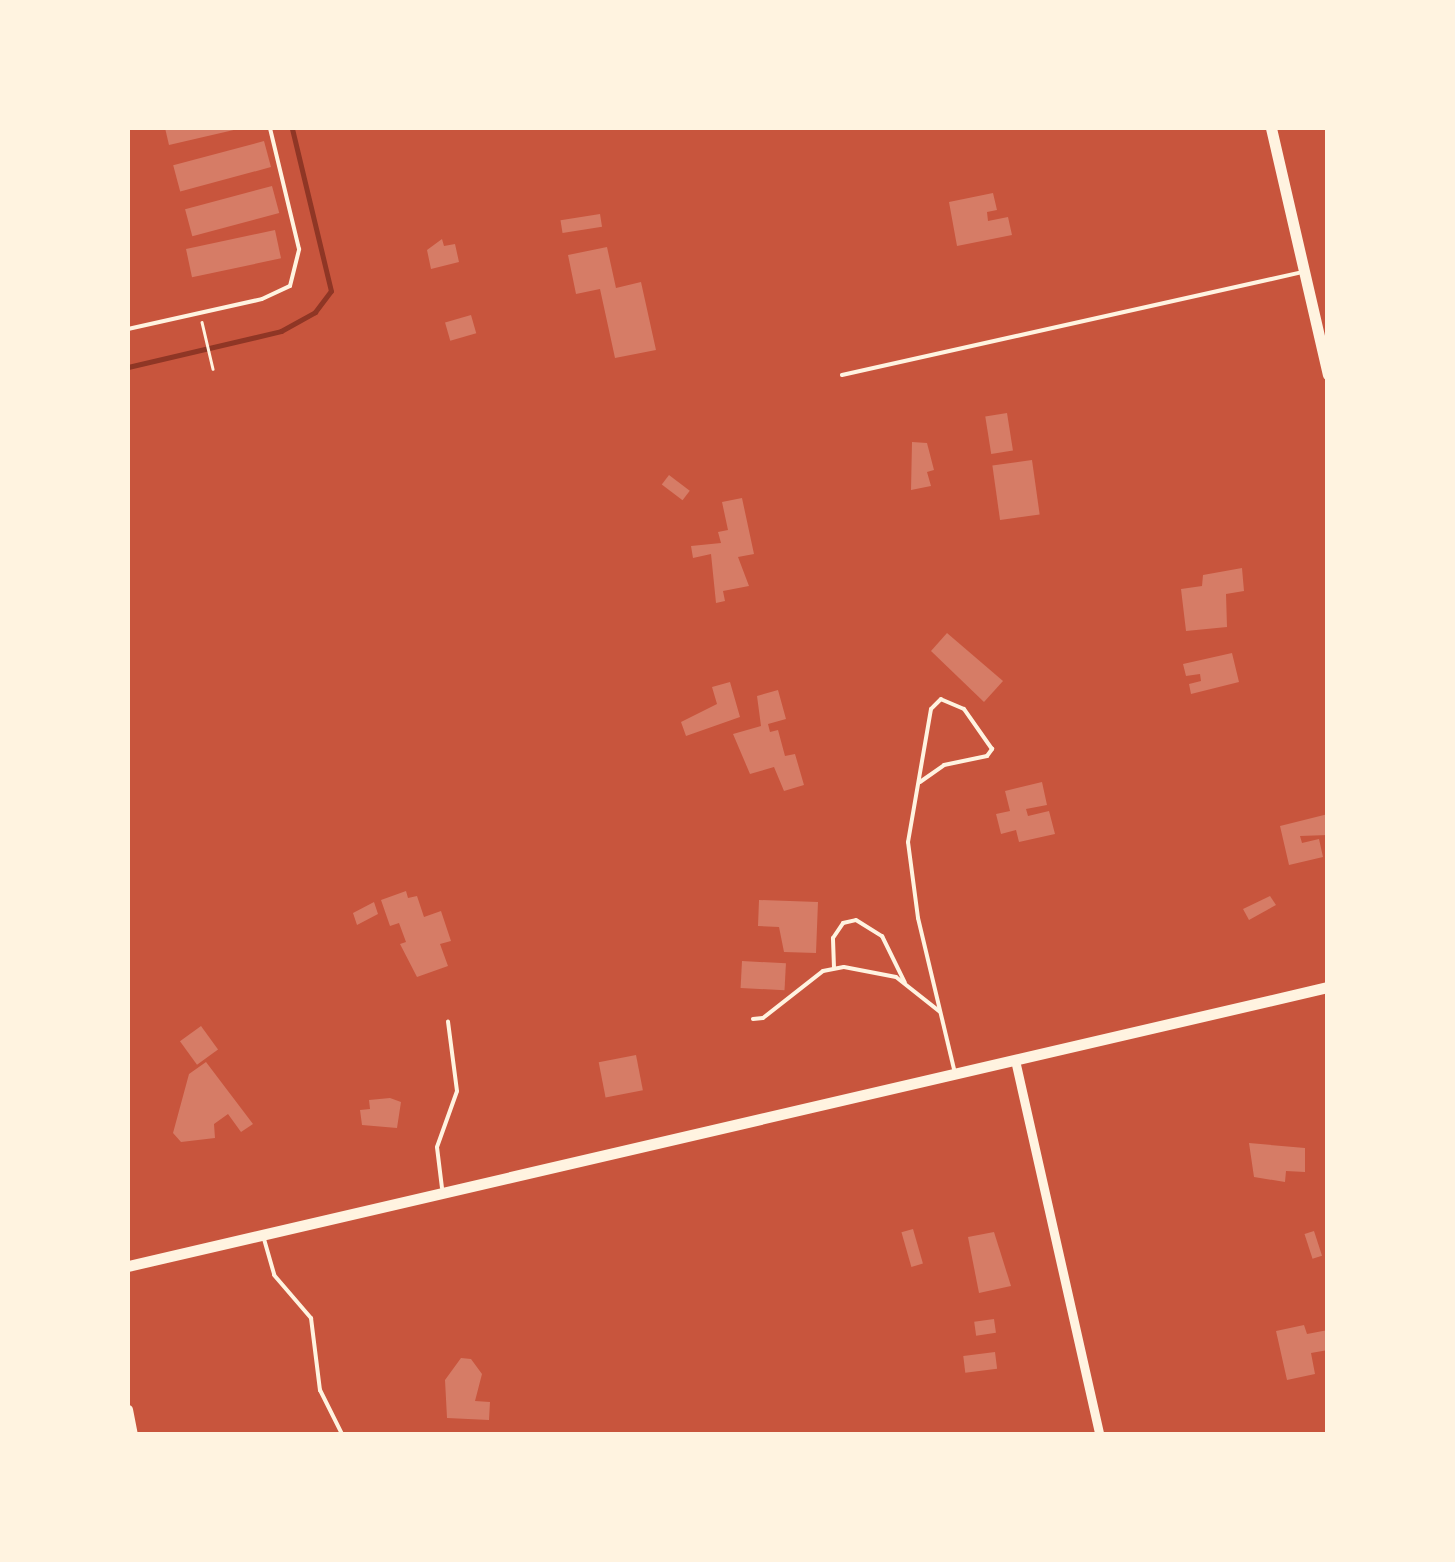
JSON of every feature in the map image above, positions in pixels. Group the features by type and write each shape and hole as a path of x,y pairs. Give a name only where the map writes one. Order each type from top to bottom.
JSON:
{"street":[{"path":"1271,128 1328,374"},
{"path":"128,1266 1328,987"},
{"path":"1015,1060 1099,1434"},
{"path":"128,1408 132,1434"}],"lane":[{"path":"128,330 262,299 290,286 299,249 270,128"},
{"path":"842,375 1304,272"},
{"path":"920,782 944,764 987,756 992,749 983,728 942,698 931,709 908,842 938,1011 955,1074"},
{"path":"834,969 832,938 843,923 856,920 882,936 905,983 938,1011"},
{"path":"753,1019 834,969 905,983"},
{"path":"442,1193 437,1147 457,1091 448,1022"},
{"path":"263,1234 274,1275 311,1318 320,1390 342,1434"}],"path":[{"path":"202,325 213,369"}],"building":[{"path":"165,128 238,128 238,129 169,145"},
{"path":"264,141 271,167 180,191 173,165"},
{"path":"272,186 279,213 192,236 185,209"},
{"path":"993,193 997,210 987,212 988,221 1008,217 1012,235 957,246 949,202"},
{"path":"600,214 602,227 563,233 560,220"},
{"path":"275,230 281,258 192,277 186,249"},
{"path":"442,239 444,246 455,244 459,262 431,269 427,250"},
{"path":"607,247 616,288 641,282 656,350 615,358 600,289 576,294 568,255"},
{"path":"471,315 476,333 450,341 445,322"},
{"path":"1007,413 1013,451 991,454 985,416"},
{"path":"912,442 927,443 934,470 927,472 931,486 911,490"},
{"path":"1032,460 1040,514 1000,520 992,466"},
{"path":"669,475 690,491 683,500 662,485"},
{"path":"742,498 754,554 738,557 749,586 723,591 725,601 716,603 711,554 693,558 691,546 721,543 718,532 728,530 722,502"},
{"path":"1242,568 1244,591 1226,594 1227,627 1186,631 1181,589 1202,586 1203,575"},
{"path":"947,633 1003,681 984,702 931,651"},
{"path":"1232,653 1239,682 1191,694 1189,684 1201,681 1200,674 1186,676 1183,664"},
{"path":"730,682 740,717 686,736 681,722 717,704 712,687"},
{"path":"778,690 786,719 768,724 770,732 778,730 785,756 795,754 804,785 784,791 774,767 750,774 733,734 761,726 757,696"},
{"path":"1042,782 1047,805 1026,809 1028,816 1049,811 1055,834 1019,842 1016,830 1001,834 996,814 1010,811 1005,791"},
{"path":"1328,814 1328,835 1300,836 1302,843 1319,839 1323,857 1289,865 1280,826"},
{"path":"406,891 408,898 417,896 424,917 441,911 451,941 440,944 448,966 417,977 400,944 406,942 399,923 390,926 381,900"},
{"path":"1270,896 1276,905 1249,920 1243,909"},
{"path":"759,900 818,902 816,953 784,952 779,927 758,926"},
{"path":"374,902 378,914 357,925 353,913"},
{"path":"742,961 786,963 785,990 741,988"},
{"path":"201,1026 218,1049 197,1065 180,1041"},
{"path":"636,1055 643,1090 606,1098 599,1062"},
{"path":"206,1062 253,1124 241,1132 228,1114 214,1124 215,1138 181,1142 173,1133 189,1074"},
{"path":"390,1098 401,1102 397,1128 362,1125 360,1110 370,1109 369,1100"},
{"path":"1249,1143 1305,1148 1305,1172 1286,1171 1285,1182 1254,1177"},
{"path":"913,1229 923,1264 911,1267 901,1232"},
{"path":"1314,1231 1322,1256 1313,1259 1304,1234"},
{"path":"994,1232 1011,1286 979,1293 968,1237"},
{"path":"994,1319 996,1333 976,1336 974,1322"},
{"path":"1304,1325 1307,1334 1328,1330 1328,1350 1311,1353 1315,1374 1287,1380 1276,1331"},
{"path":"995,1352 997,1369 965,1373 963,1356"},
{"path":"461,1358 471,1359 482,1374 475,1401 490,1402 489,1420 447,1418 445,1380"}],"waterway":[{"path":"128,367 281,331 315,312 331,291 292,128"}]}
